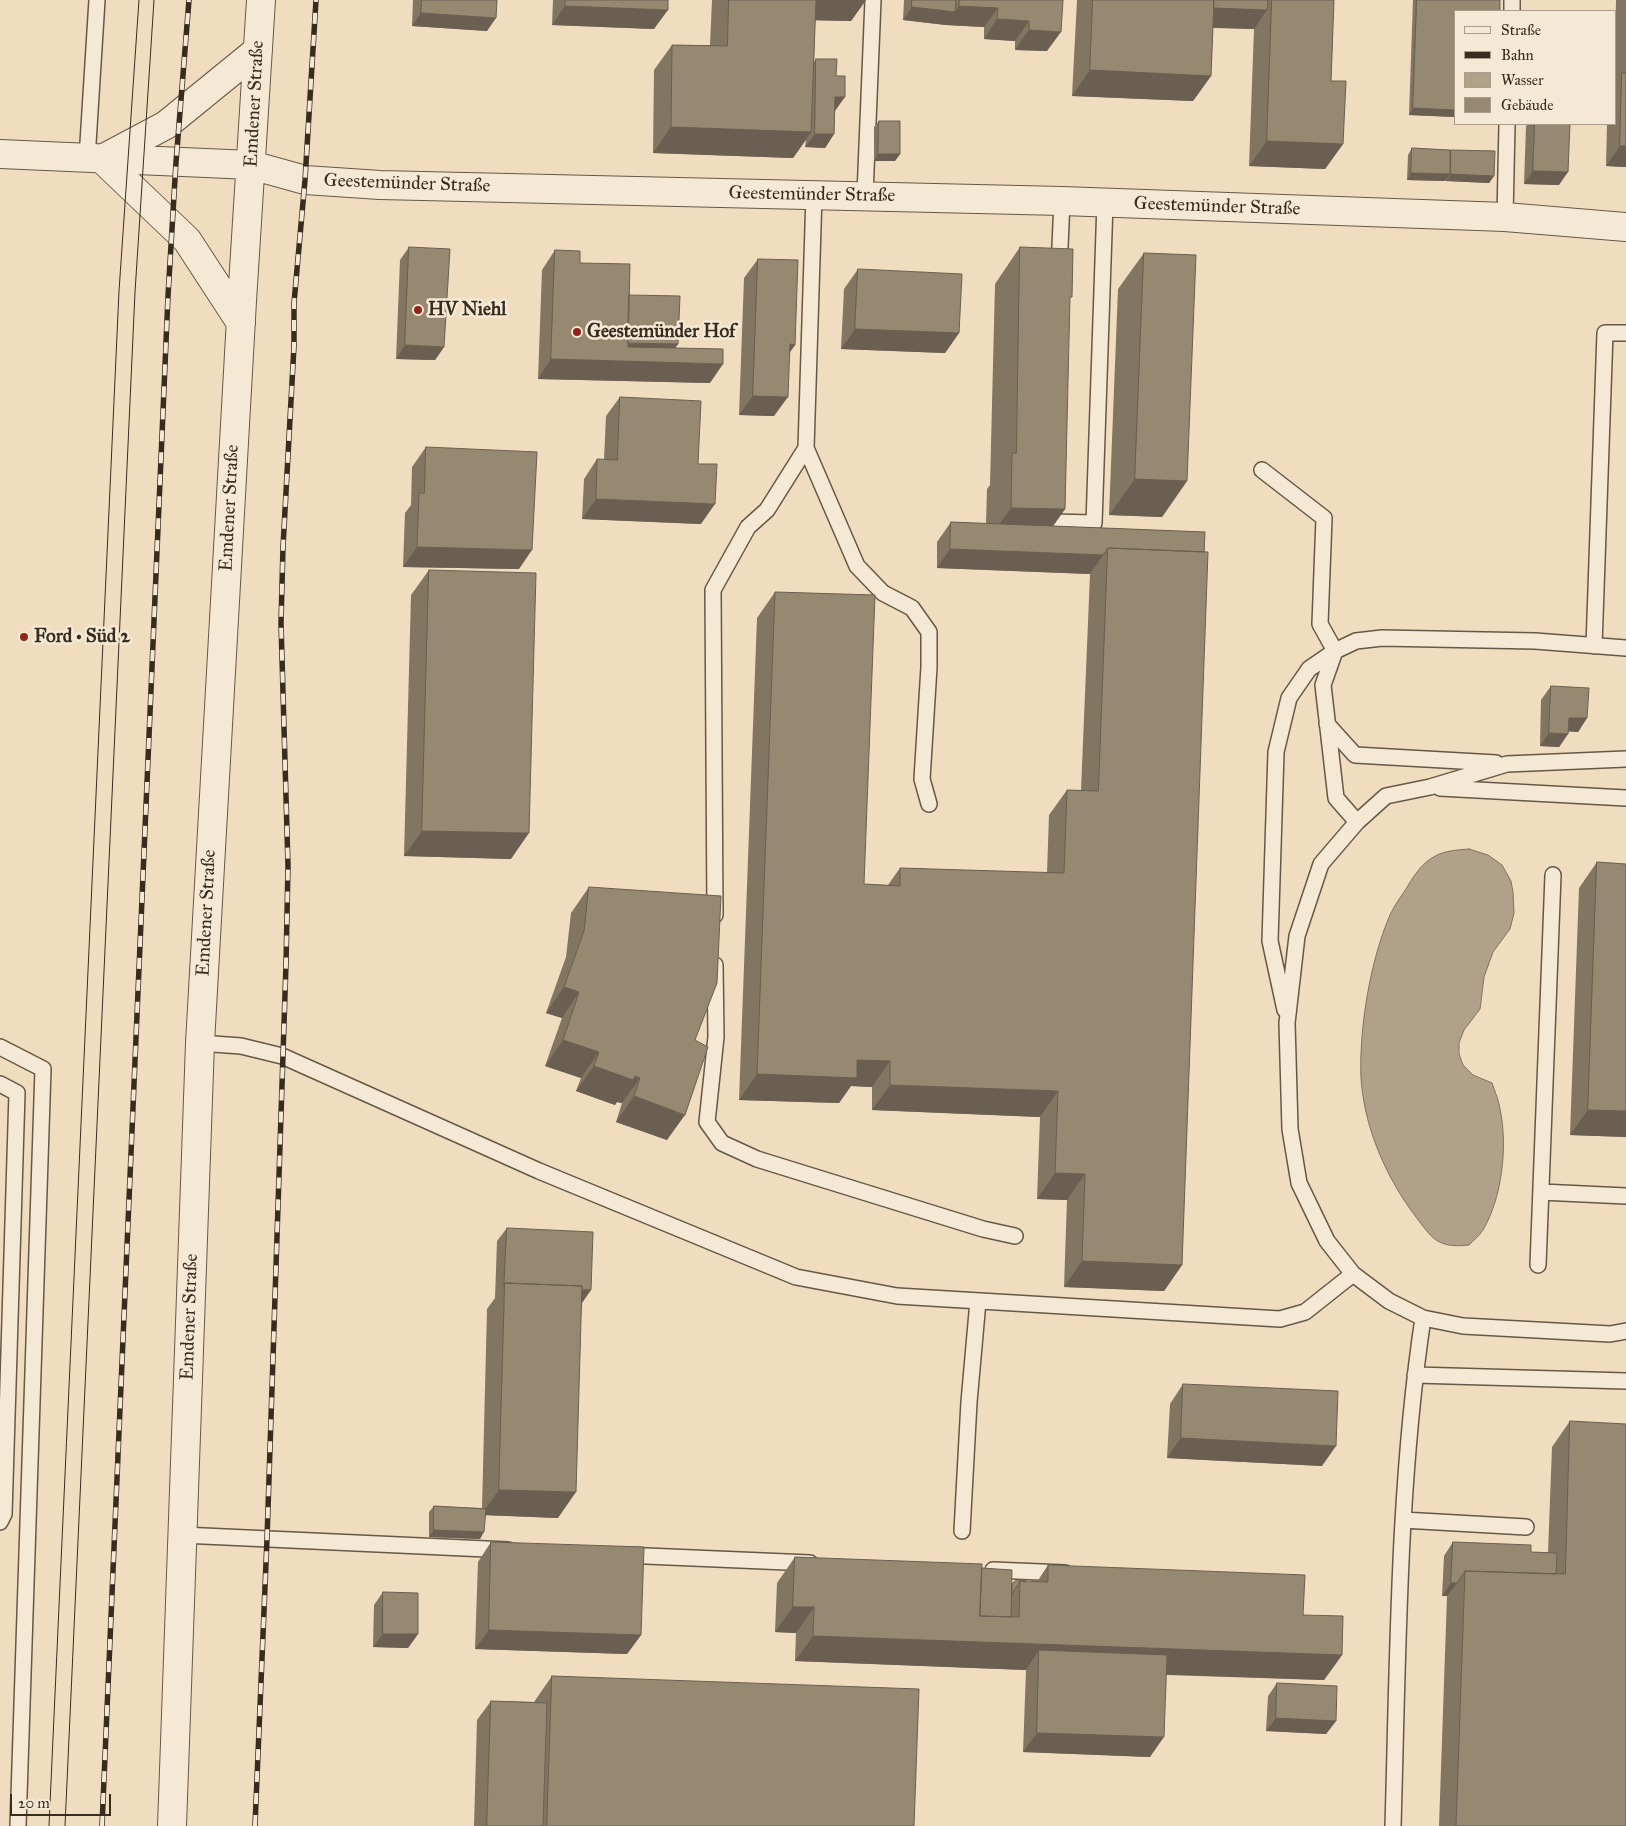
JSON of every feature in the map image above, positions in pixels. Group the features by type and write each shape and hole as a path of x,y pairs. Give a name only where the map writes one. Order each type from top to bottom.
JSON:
{"street":[{"name":"Emdener Straße","path":"172,1826 200,1043 261,0"},
{"path":"241,323 187,240 94,159 166,125 258,50"},
{"name":"Geestemünder Straße","path":"0,154 251,166 305,180 380,185 1062,200 1505,217 1626,227"}],"lane":[{"path":"94,159 97,0"},
{"path":"865,195 873,0"},
{"path":"1505,217 1508,125"},
{"path":"814,195 806,448 857,566 883,593 912,608 929,632 929,666 922,779 929,804"},
{"path":"1059,286 1062,200"},
{"path":"1051,492 1050,522 1094,523 1105,203"},
{"path":"1594,646 1605,332 1626,333"},
{"path":"715,928 713,590 748,527 767,510 806,448"},
{"path":"1262,470 1324,518 1320,624 1335,651 1324,685 1327,724 1336,798 1357,822"},
{"path":"1287,1023 1270,940 1276,752 1289,698 1309,669 1335,651 1356,641 1382,638 1535,641 1626,648"},
{"path":"1327,724 1355,755 1507,764 1626,759"},
{"path":"1507,764 1430,787 1386,796 1357,822 1321,864 1296,936 1287,1023 1290,1129 1299,1183 1326,1241 1353,1274 1389,1301 1423,1318 1463,1326 1610,1334 1626,1337"},
{"path":"1430,787 1626,798"},
{"path":"1538,1265 1553,875"},
{"path":"715,948 716,1037 707,1122 722,1143 766,1162 983,1229 1015,1236"},
{"path":"200,1043 241,1046 282,1056 539,1171 796,1276 896,1296 1280,1319 1305,1312 1353,1274"},
{"path":"0,1047 42,1070 18,1826"},
{"path":"0,1084 17,1093 4,1514 0,1522"},
{"path":"1541,1192 1626,1196"},
{"path":"962,1531 969,1402 978,1301"},
{"path":"1393,1826 1403,1520 1414,1375 1423,1318"},
{"path":"1610,1334 1626,1330"},
{"path":"1414,1375 1626,1381"},
{"path":"1403,1520 1526,1528"},
{"path":"182,1535 525,1550"},
{"path":"613,1554 820,1564"},
{"path":"974,1570 1079,1573"}],"water":[{"path":"1469,849 1488,855 1502,865 1511,881 1514,913 1510,929 1493,952 1484,977 1480,1009 1464,1030 1459,1043 1459,1054 1463,1065 1473,1075 1492,1083 1502,1124 1503,1155 1499,1187 1490,1217 1481,1232 1469,1245 1457,1246 1440,1242 1428,1233 1405,1202 1387,1170 1372,1134 1367,1115 1363,1097 1361,1059 1367,995 1383,933 1392,912 1413,877 1433,857 1443,853"}],"building":[{"path":"422,0 497,0 496,18 421,13"},
{"path":"566,0 668,0 668,10 565,6"},
{"path":"729,0 816,0 811,132 671,127 672,45 727,46"},
{"path":"912,0 956,0 955,12 912,7"},
{"path":"960,0 1063,0 1061,32 1029,30 1029,21 997,19 998,8 959,6"},
{"path":"1093,0 1214,0 1211,76 1090,70"},
{"path":"1214,0 1268,0 1267,10 1214,8"},
{"path":"1272,0 1334,0 1331,81 1346,81 1343,144 1267,141"},
{"path":"1417,0 1500,0 1500,10 1454,10 1454,110 1413,108"},
{"path":"816,59 837,59 836,76 845,76 845,97 835,97 834,134 815,134"},
{"path":"1622,73 1626,73 1626,146 1620,146"},
{"path":"879,121 900,121 900,154 878,154"},
{"path":"1535,125 1570,125 1568,172 1533,171"},
{"path":"1412,148 1450,150 1450,174 1411,173"},
{"path":"1451,150 1495,151 1494,176 1451,174"},
{"name":"HV Niehl","path":"409,247 450,249 444,347 405,345"},
{"path":"1020,247 1073,249 1072,297 1070,297 1065,509 1011,508 1012,453 1016,453"},
{"path":"555,250 580,251 580,263 630,264 628,347 723,349 723,364 551,359"},
{"path":"1144,253 1196,255 1187,481 1135,479"},
{"path":"758,259 798,260 795,345 790,344 788,397 753,396"},
{"path":"858,269 962,274 959,333 855,329"},
{"path":"629,295 680,296 678,344 628,343"},
{"path":"620,397 701,401 698,464 717,464 715,504 596,499 597,459 617,460"},
{"path":"426,447 537,452 532,550 417,547 419,493 424,493"},
{"path":"951,522 1205,532 1204,552 1108,548 1103,555 950,549"},
{"path":"1108,548 1208,552 1182,1265 1082,1261 1085,1174 1055,1173 1058,1091 890,1085 890,1061 857,1060 857,1078 757,1074 775,592 875,595 864,884 900,886 900,868 1064,873 1067,790 1098,791"},
{"path":"429,570 536,573 529,833 422,831"},
{"path":"1551,686 1589,688 1587,718 1569,718 1568,734 1549,733"},
{"path":"1597,862 1626,864 1626,1111 1588,1110"},
{"path":"589,887 721,896 717,983 695,1040 708,1047 685,1115 634,1096 640,1078 635,1076 633,1080 594,1066 599,1052 563,1040 579,992 564,987 584,931"},
{"path":"507,1228 593,1232 591,1290 582,1289 582,1286 505,1283 504,1285"},
{"path":"505,1283 582,1286 576,1492 499,1490"},
{"path":"1183,1384 1338,1391 1336,1446 1181,1438"},
{"path":"1570,1421 1626,1424 1626,1826 1456,1826 1465,1571 1565,1574"},
{"path":"434,1506 486,1509 484,1532 434,1530"},
{"path":"491,1542 644,1547 641,1635 489,1630"},
{"path":"1453,1542 1531,1545 1531,1552 1557,1553 1556,1574 1465,1571 1457,1583 1451,1583"},
{"path":"795,1557 982,1564 980,1616 1019,1617 1020,1581 1048,1582 1048,1565 1305,1575 1303,1615 1343,1616 1342,1655 813,1636 814,1607 793,1607"},
{"path":"982,1568 1012,1570 1011,1617 980,1616"},
{"path":"1017,1580 1025,1580 1026,1582 1020,1581 1012,1594 1012,1584"},
{"path":"383,1592 418,1593 418,1634 383,1634"},
{"path":"1039,1650 1167,1655 1164,1737 1037,1733"},
{"path":"552,1676 919,1689 914,1826 547,1826"},
{"path":"1277,1683 1337,1686 1336,1721 1276,1718"},
{"path":"491,1701 547,1703 543,1826 487,1826"}],"tram line":[{"path":"49,1826 119,291 139,0"},
{"path":"65,1826 135,292 154,0"}],"railway":[{"path":"102,1826 168,296 176,162 189,0"},
{"path":"255,1826 267,1539 286,964 288,866 281,623 283,547 294,346 294,303 305,180 316,0"}],"place":[{"name":"HV Niehl","path":"418,310"},
{"name":"Geestemünder Hof","path":"577,332"},
{"name":"Ford • Süd 2","path":"24,637"}]}
